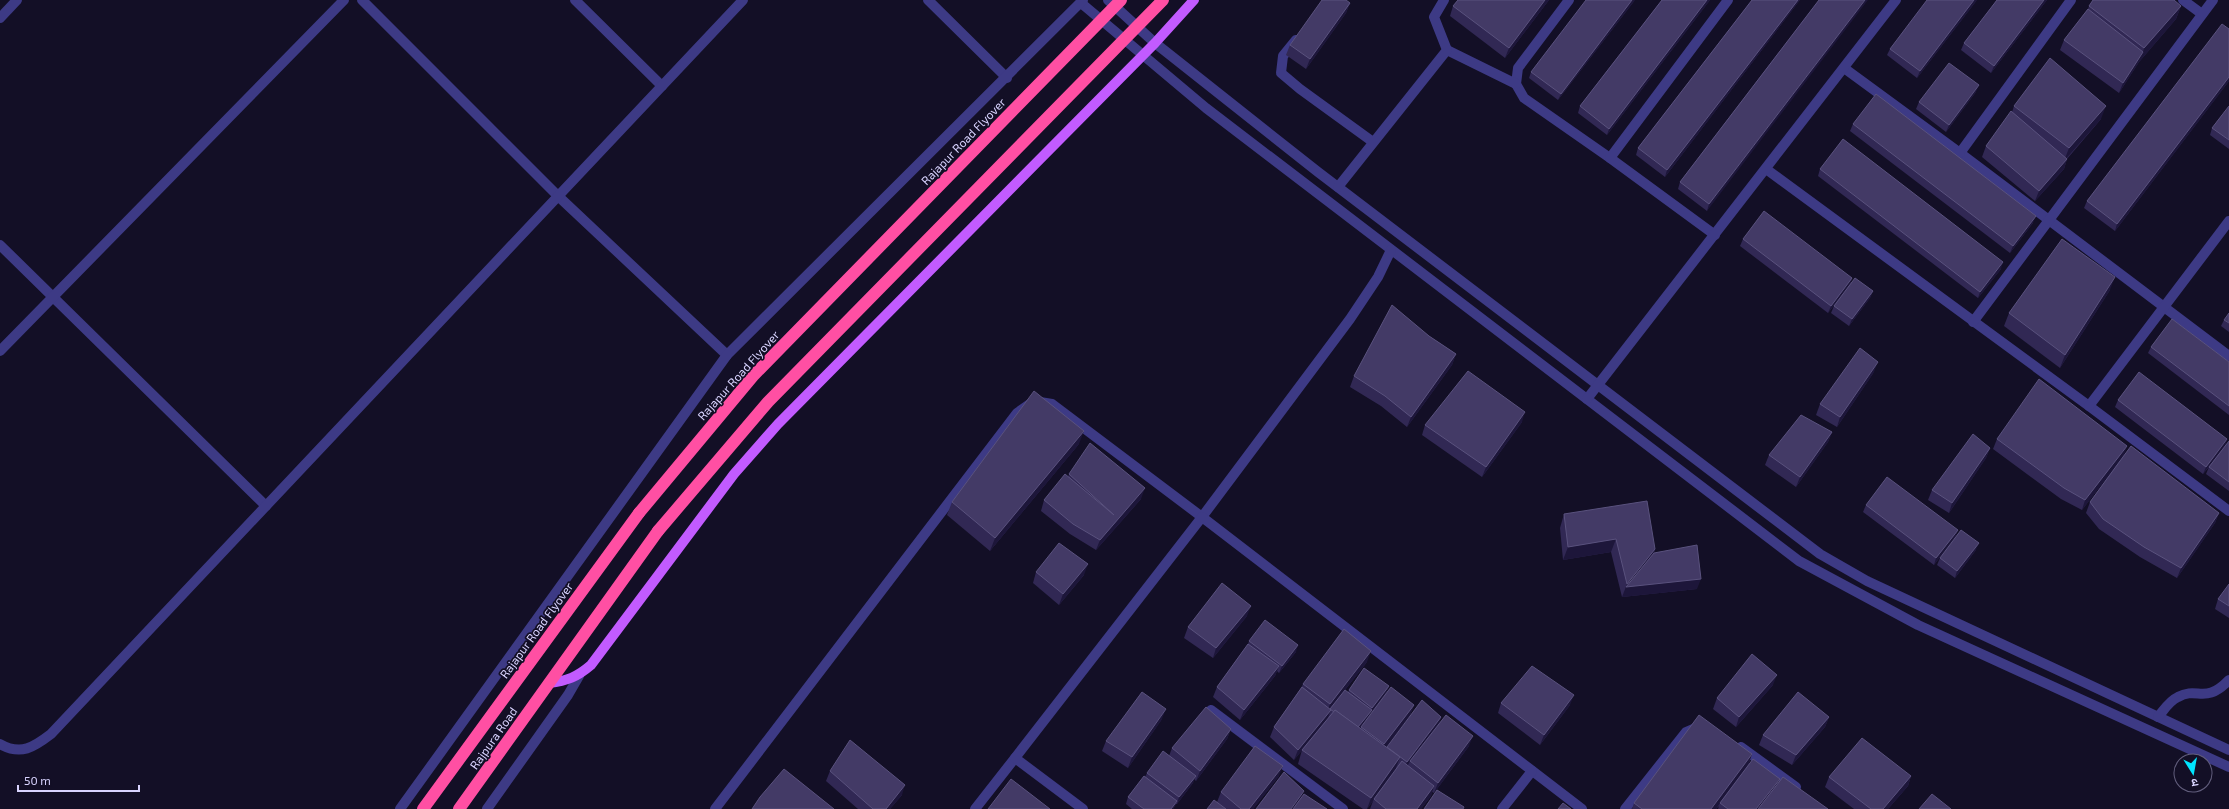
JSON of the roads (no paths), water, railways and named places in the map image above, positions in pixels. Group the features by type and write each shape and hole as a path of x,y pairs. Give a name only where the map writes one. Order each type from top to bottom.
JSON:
{"highway":[{"name":"Rajapur Road Flyover","path":"423,809 639,513 754,375 1121,0"},
{"path":"549,683 658,531 768,402 1163,0"},
{"name":"Rajpura Road","path":"460,809 549,683"}],"main road":[{"path":"549,683 566,681 579,676 591,665 734,474 778,424 1155,43 1194,0"}],"street":[{"path":"0,18 17,0"},
{"path":"0,351 344,0"},
{"path":"362,0 558,196 727,355"},
{"path":"575,0 662,86"},
{"path":"0,744 16,751 25,751 37,745 51,734 743,0"},
{"path":"928,0 1007,78"},
{"path":"1108,0 1155,43 1338,187 1820,554 1866,581 2229,750"},
{"path":"1444,0 1434,17 1447,50 1516,84 1524,98 1610,158 1715,235"},
{"path":"1516,84 1518,68 1569,0"},
{"path":"1610,158 1728,0"},
{"path":"1587,399 1896,0"},
{"path":"1960,153 2071,0"},
{"path":"2183,0 2202,14"},
{"path":"1973,322 2213,0"},
{"path":"400,809 727,355 1007,78 1082,1 1142,55 1206,108 1798,561 1918,625 2229,767"},
{"path":"1302,31 1284,56 1281,73 1300,90 1373,142"},
{"path":"1338,187 1447,50"},
{"path":"1844,68 1960,153 2048,221 2229,356"},
{"path":"1766,169 2089,406 2229,512"},
{"path":"2089,406 2229,222"},
{"path":"0,245 266,506"},
{"path":"975,809 1202,517 1350,319 1378,277 1392,250"},
{"path":"715,809 1017,412 1034,401 1052,404 1202,517 1582,809"},
{"path":"487,809 564,701 579,676"},
{"path":"2158,717 2170,701 2179,696 2210,694 2220,689 2229,680"},
{"path":"1211,710 1343,809"},
{"path":"1625,809 1686,732 1696,726 1708,725 1712,727"},
{"path":"1735,742 1802,791"},
{"path":"1015,758 1083,809"},
{"path":"1502,809 1532,771"}]}
